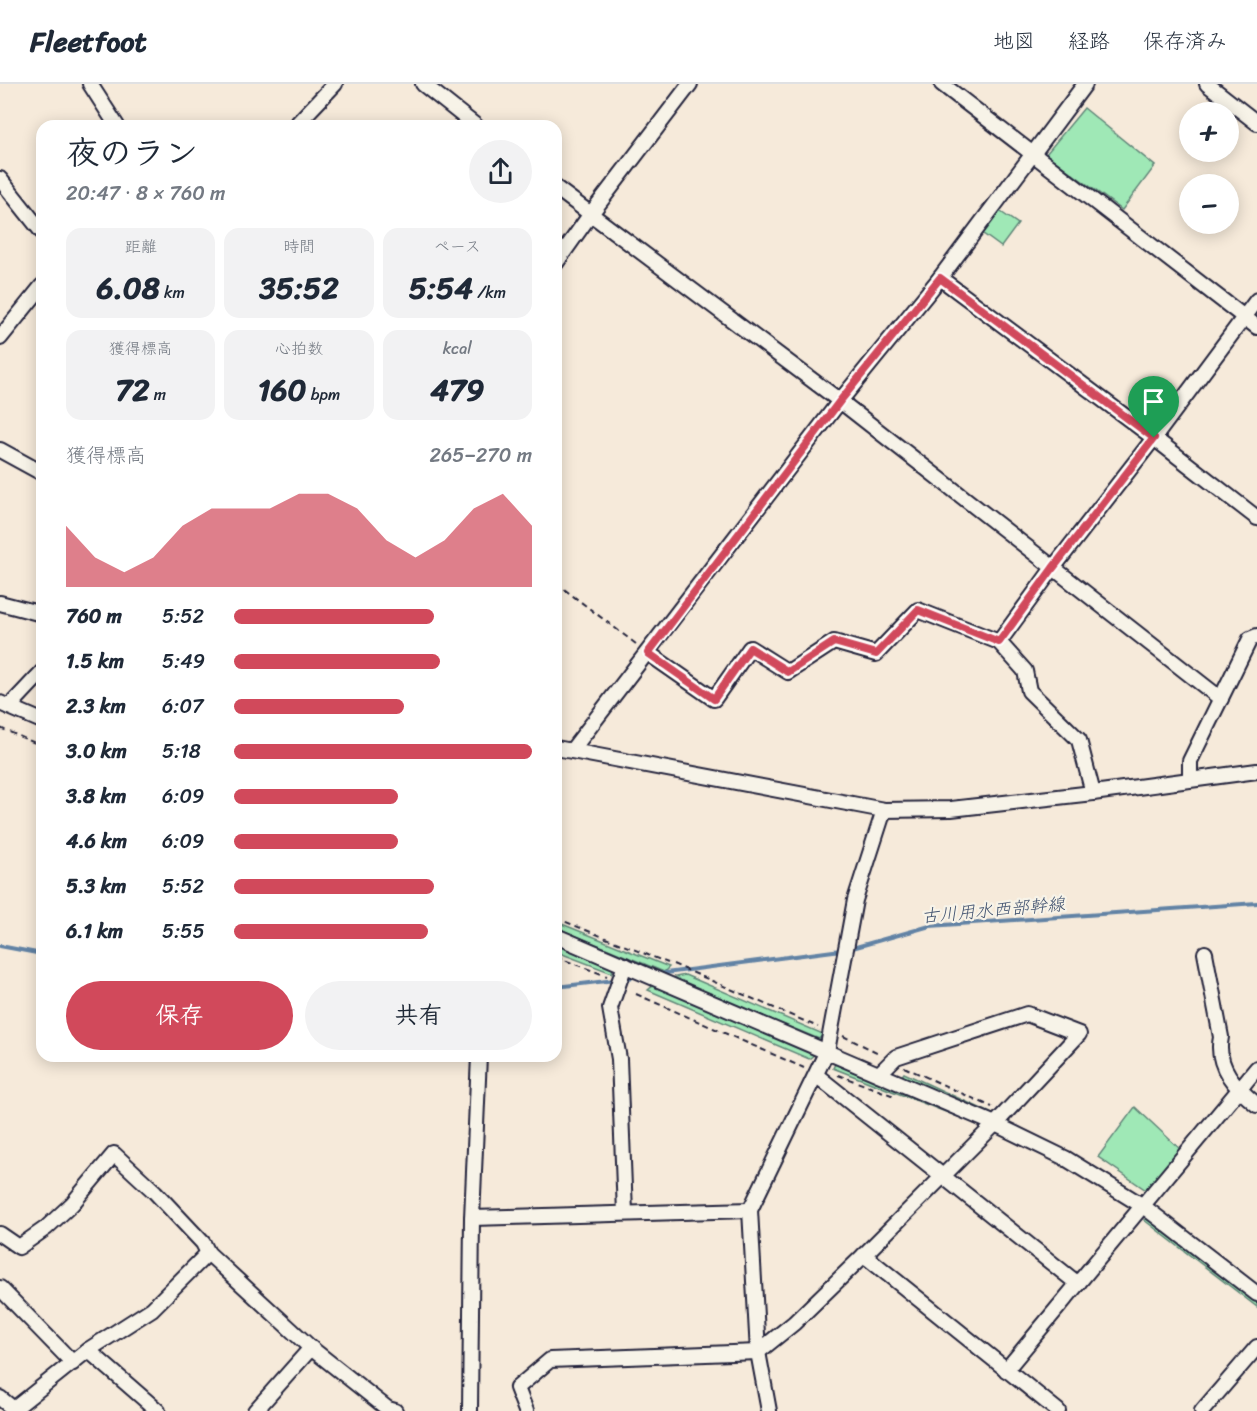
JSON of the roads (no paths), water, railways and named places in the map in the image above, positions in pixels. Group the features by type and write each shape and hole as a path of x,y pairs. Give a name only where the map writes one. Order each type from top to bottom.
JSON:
{"street":[{"path":"90,84 113,120"},
{"path":"301,120 335,84"},
{"path":"423,84 468,120"},
{"path":"562,255 690,84"},
{"path":"942,84 1257,327"},
{"path":"572,750 840,401 940,278 1085,84"},
{"path":"1207,84 1257,123"},
{"path":"0,179 36,224"},
{"path":"562,194 840,401 1221,699"},
{"path":"940,278 1257,518"},
{"path":"0,338 36,293"},
{"path":"999,642 1257,300"},
{"path":"0,450 36,469"},
{"path":"0,603 36,612"},
{"path":"648,653 714,699 750,648 788,672 834,642 876,654 918,610 999,642 1025,671 1029,692 1079,740 1093,793"},
{"path":"1190,779 1190,761 1250,639 1257,636"},
{"path":"36,677 5,705 36,718"},
{"path":"562,749 884,810 951,809 1257,771"},
{"path":"770,1411 758,1352 750,1210 810,1071 828,1051 855,900 884,810"},
{"path":"562,938 828,1051 995,1124 1065,1158 1143,1206 1257,1294"},
{"path":"1205,953 1221,1038 1219,1047 1226,1074 1239,1090 1257,1105"},
{"path":"625,964 610,1008 619,1059 625,1213"},
{"path":"526,1411 518,1388 550,1360 758,1352 794,1323 864,1255 995,1124 1080,1034 1027,1014 896,1057 879,1074"},
{"path":"470,1411 472,1218 479,1062"},
{"path":"1006,1370 1257,1068"},
{"path":"810,1071 1078,1284"},
{"path":"0,1234 19,1247 46,1228 72,1204 114,1154 155,1191 203,1243 208,1252 310,1348 388,1409 395,1411"},
{"path":"472,1218 750,1210"},
{"path":"0,1398 15,1410 88,1350 152,1309 208,1252"},
{"path":"864,1255 1058,1411"},
{"path":"0,1288 73,1363"},
{"path":"1202,1411 1257,1347"},
{"path":"255,1411 310,1348"},
{"path":"88,1350 158,1411"}],"waterway":[{"name":"古川用水西部幹線","path":"849,949 930,926 1257,903"},
{"name":"古川用水西部幹線","path":"0,946 36,953"},
{"name":"古川用水西部幹線","path":"658,974 841,950"},
{"name":"古川用水西部幹線","path":"623,979 639,976"},
{"name":"古川用水西部幹線","path":"562,986 615,980"}]}
